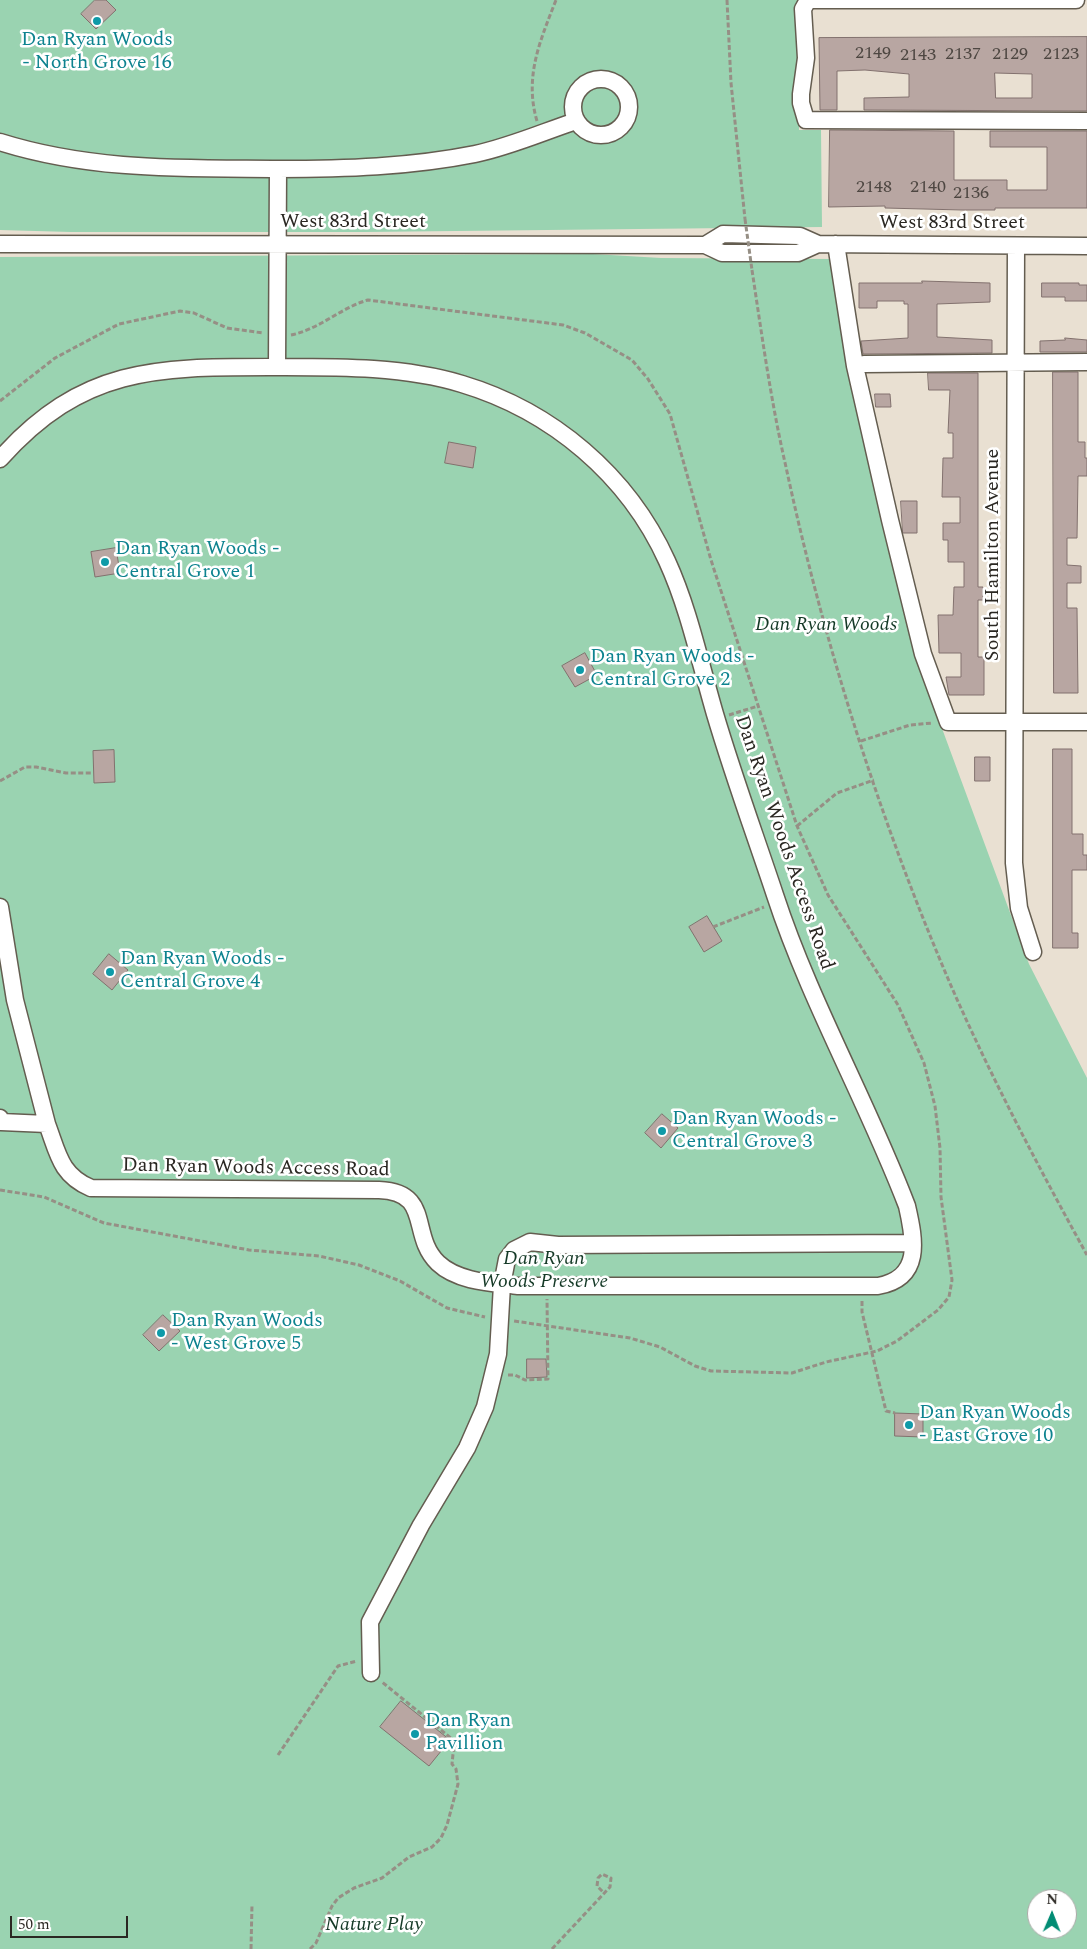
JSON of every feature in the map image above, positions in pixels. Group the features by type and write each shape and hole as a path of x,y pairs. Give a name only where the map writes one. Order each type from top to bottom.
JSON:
{"street":[{"path":"1076,0 808,0 804,9 806,58 801,103 806,120 1087,121"},
{"path":"0,142 29,151 90,163 166,168 349,168 412,164 477,153 576,121"},
{"path":"278,169 278,367"},
{"name":"West 83rd Street","path":"0,244 705,245 723,234 800,236 818,244 1087,246"},
{"path":"836,244 855,366 923,654 948,722 1087,722"},
{"name":"South Hamilton Avenue","path":"1016,246 1014,863 1019,908 1033,952"},
{"path":"855,366 864,364 1087,362"},
{"name":"Dan Ryan Woods Access Road","path":"0,459 21,435 49,412 80,394 116,379 154,371 185,368 278,367 418,374 460,383 497,396 531,414 562,432 591,455 616,480 638,508 668,563 777,902 826,1022 900,1188 911,1225 910,1269 893,1283 862,1286 547,1286 502,1284 465,1277 450,1272 438,1263 429,1252 423,1239 413,1202 403,1194 379,1190 91,1188 76,1182 64,1167 47,1124 15,1000 0,906"},
{"path":"0,1118 1,1122 47,1124"},
{"path":"371,1666 370,1622 377,1606 467,1448 485,1407 498,1354 502,1284 507,1259 514,1250 530,1242 558,1245 912,1243"}],"path":[{"path":"540,133 533,106 531,80 537,50 556,0"},
{"path":"727,0 730,83 752,270 786,467 816,588 874,780 930,933 980,1051 1087,1255"},
{"path":"0,401 55,358 119,324 180,311 194,313 227,328 289,336 307,332 329,321 351,305 368,300 563,325 584,333 632,360 648,379 670,414 711,560 797,826 828,895"},
{"path":"717,719 758,706"},
{"path":"861,740 910,726 948,722"},
{"path":"0,781 24,768 36,767 66,773 93,773"},
{"path":"797,826 837,793 874,780"},
{"path":"714,927 777,902"},
{"path":"515,1375 525,1380 548,1379 547,1286"},
{"path":"862,1286 862,1312 886,1411 895,1413"},
{"path":"278,1755 338,1666 371,1666 452,1739 452,1764 456,1769 458,1784 447,1825 441,1838 432,1847 409,1857 382,1878 354,1888 338,1898 332,1906 316,1943 310,1949"},
{"path":"552,1949 604,1893 610,1886 611,1878 602,1874 598,1878 597,1886 604,1893"},
{"path":"251,1949 252,1904"}],"green space":[{"path":"0,0 799,0 799,130 821,130 822,227 364,232 71,232 0,230"},
{"name":"Dan Ryan Woods Preserve","path":"593,254 661,258 832,259 940,723 1029,964 1087,1078 1087,1949 0,1949 0,257"}],"building":[{"name":"Dan Ryan Woods - North Grove 16","path":"95,0 106,0 116,10 96,29 81,14"},
{"path":"1087,37 1087,111 864,110 864,98 909,97 909,74 865,70 837,71 837,110 820,110 819,38","holes":["995,73 1032,74 1032,98 996,98"]},
{"path":"830,130 954,131 954,180 1007,180 1007,190 1047,190 1047,147 990,147 990,131 1087,131 1087,208 962,210 885,208 885,206 829,207"},
{"path":"922,281 990,283 990,302 937,304 937,337 992,340 992,353 863,354 861,341 908,338 908,304 904,304 904,301 877,301 877,308 859,308 859,283 922,283"},
{"path":"1042,283 1079,283 1079,285 1087,285 1087,301 1065,301 1065,297 1042,297"},
{"path":"1065,338 1087,340 1087,352 1040,352 1040,341 1065,340"},
{"path":"1053,372 1078,372 1078,442 1085,442 1085,458 1087,458 1087,476 1078,476 1077,538 1067,538 1067,565 1081,566 1081,583 1067,583 1067,608 1077,608 1078,693 1054,693"},
{"path":"928,373 978,373 978,587 983,587 983,600 978,600 978,657 984,657 984,695 949,695 946,677 961,677 961,653 939,653 938,615 953,615 954,587 964,587 964,562 948,562 948,540 943,540 943,523 960,523 960,497 942,497 943,458 953,458 953,433 948,433 950,390 929,390"},
{"path":"875,394 890,394 891,407 876,407"},
{"path":"449,442 476,447 473,468 445,463"},
{"path":"901,501 917,501 917,533 903,533"},
{"name":"Dan Ryan Woods - Central Grove 1","path":"116,548 120,573 95,577 91,552"},
{"name":"Dan Ryan Woods - Central Grove 2","path":"585,653 597,675 575,687 562,666"},
{"path":"1053,749 1072,749 1072,834 1083,834 1083,855 1087,855 1087,870 1072,870 1072,933 1078,933 1078,948 1053,948"},
{"path":"114,750 115,782 94,783 93,751"},
{"path":"975,757 990,757 990,781 975,781"},
{"path":"707,916 722,941 704,952 689,927"},
{"name":"Dan Ryan Woods - Central Grove 4","path":"109,954 128,970 112,990 93,974"},
{"name":"Dan Ryan Woods - Central Grove 3","path":"662,1114 678,1128 661,1148 645,1133"},
{"name":"Dan Ryan Woods - West Grove 5","path":"163,1315 180,1331 159,1351 143,1335"},
{"path":"527,1359 546,1359 547,1377 527,1378"},
{"name":"Dan Ryan Woods - East Grove 10","path":"895,1413 923,1414 923,1437 895,1436"},
{"name":"Dan Ryan Pavillion","path":"401,1701 450,1740 429,1766 380,1727"}],"place":[{"name":"Dan Ryan Woods - North Grove 16","path":"97,21"},
{"name":"Dan Ryan Woods - Central Grove 1","path":"105,562"},
{"name":"Dan Ryan Woods - Central Grove 2","path":"580,670"},
{"name":"Dan Ryan Woods - Central Grove 4","path":"110,972"},
{"name":"Dan Ryan Woods - Central Grove 3","path":"662,1131"},
{"name":"Dan Ryan Woods - West Grove 5","path":"161,1333"},
{"name":"Dan Ryan Woods - East Grove 10","path":"909,1425"},
{"name":"Dan Ryan Pavillion","path":"415,1734"}],"park label":[{"name":"Dan Ryan Woods","path":"826,626"},
{"name":"Nature Play","path":"374,1926"}]}
